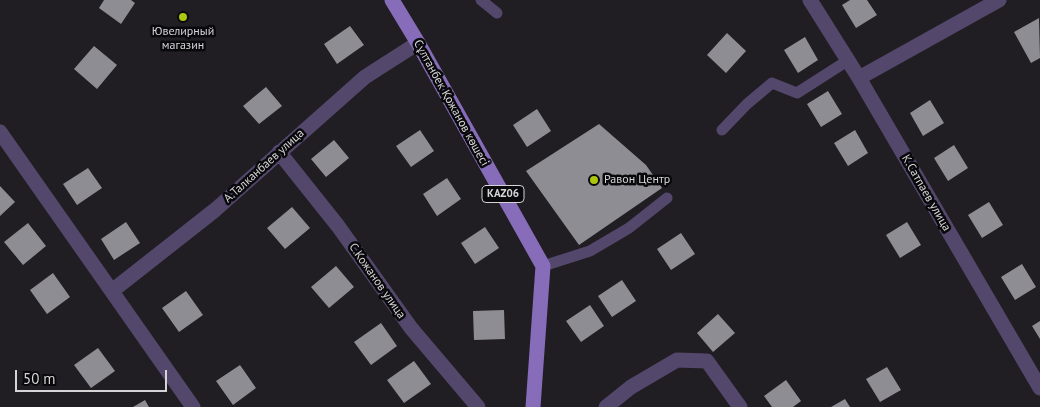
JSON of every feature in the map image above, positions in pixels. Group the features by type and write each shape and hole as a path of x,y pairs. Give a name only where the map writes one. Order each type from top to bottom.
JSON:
{"main road":[{"name":"Сұлтанбек Қожанов көшесі","path":"392,0 543,266"},
{"path":"533,407 543,266"}],"street":[{"name":"К.Сатпаев улица","path":"810,0 859,78 1040,388"},
{"path":"859,78 999,0"},
{"name":"А.Талканбаев улица","path":"112,291 215,210 364,77 418,43"},
{"path":"0,132 193,407"},
{"name":"С.Кожанов улица","path":"280,152 338,226 411,328 478,407"},
{"path":"606,407 631,387 677,360 707,361 740,407"}],"lane":[{"path":"481,0 497,13"},
{"path":"722,130 747,104 772,83 797,93 847,61"},
{"path":"543,266 590,251 629,228 667,198"}],"building":[{"path":"104,0 131,0 135,3 121,24 99,8"},
{"path":"850,0 867,0 877,15 856,28 842,5"},
{"path":"1039,18 1040,58 1031,63 1014,32"},
{"path":"350,26 364,45 337,64 324,44"},
{"path":"727,33 746,51 726,73 707,55"},
{"path":"805,37 818,60 798,73 784,50"},
{"path":"94,46 117,65 97,89 74,69"},
{"path":"266,87 282,106 259,124 243,106"},
{"path":"828,91 842,114 821,127 807,104"},
{"path":"930,100 944,123 923,136 910,113"},
{"path":"537,109 551,131 527,147 513,125"},
{"name":"Равон Центр","path":"599,124 646,165 662,188 579,245 526,171"},
{"path":"420,130 434,151 411,167 396,146"},
{"path":"855,130 868,153 848,166 834,143"},
{"path":"334,140 349,158 326,177 311,159"},
{"path":"954,145 968,168 948,181 934,158"},
{"path":"88,168 102,188 77,205 63,184"},
{"path":"447,178 461,199 437,216 423,194"},
{"path":"0,186 15,202 0,216"},
{"path":"989,202 1003,225 982,238 968,215"},
{"path":"292,207 310,228 285,249 267,228"},
{"path":"126,222 140,243 114,260 101,239"},
{"path":"907,222 921,245 900,258 886,235"},
{"path":"28,223 46,246 23,265 4,242"},
{"path":"485,227 499,248 475,264 461,243"},
{"path":"681,233 695,254 671,270 657,249"},
{"path":"1022,264 1036,287 1015,300 1001,277"},
{"path":"336,266 354,287 329,308 311,287"},
{"path":"53,273 70,297 47,314 30,290"},
{"path":"622,280 636,301 612,317 598,296"},
{"path":"186,291 203,315 179,332 162,308"},
{"path":"590,305 604,326 581,342 566,321"},
{"path":"504,310 505,339 474,340 473,311"},
{"path":"718,314 735,333 713,352 697,333"},
{"path":"1040,321 1040,339 1032,326"},
{"path":"381,323 397,346 371,365 354,342"},
{"path":"98,348 115,371 91,388 74,365"},
{"path":"414,361 431,384 404,403 387,380"},
{"path":"240,365 256,388 233,405 216,381"},
{"path":"887,367 901,390 880,402 866,379"},
{"path":"786,380 801,401 793,407 772,407 764,396"},
{"path":"845,399 850,407 831,407"},
{"path":"145,400 149,407 133,407"}],"place":[{"name":"Ювелирный магазин","path":"183,17"},
{"name":"Равон Центр","path":"594,180"}]}
